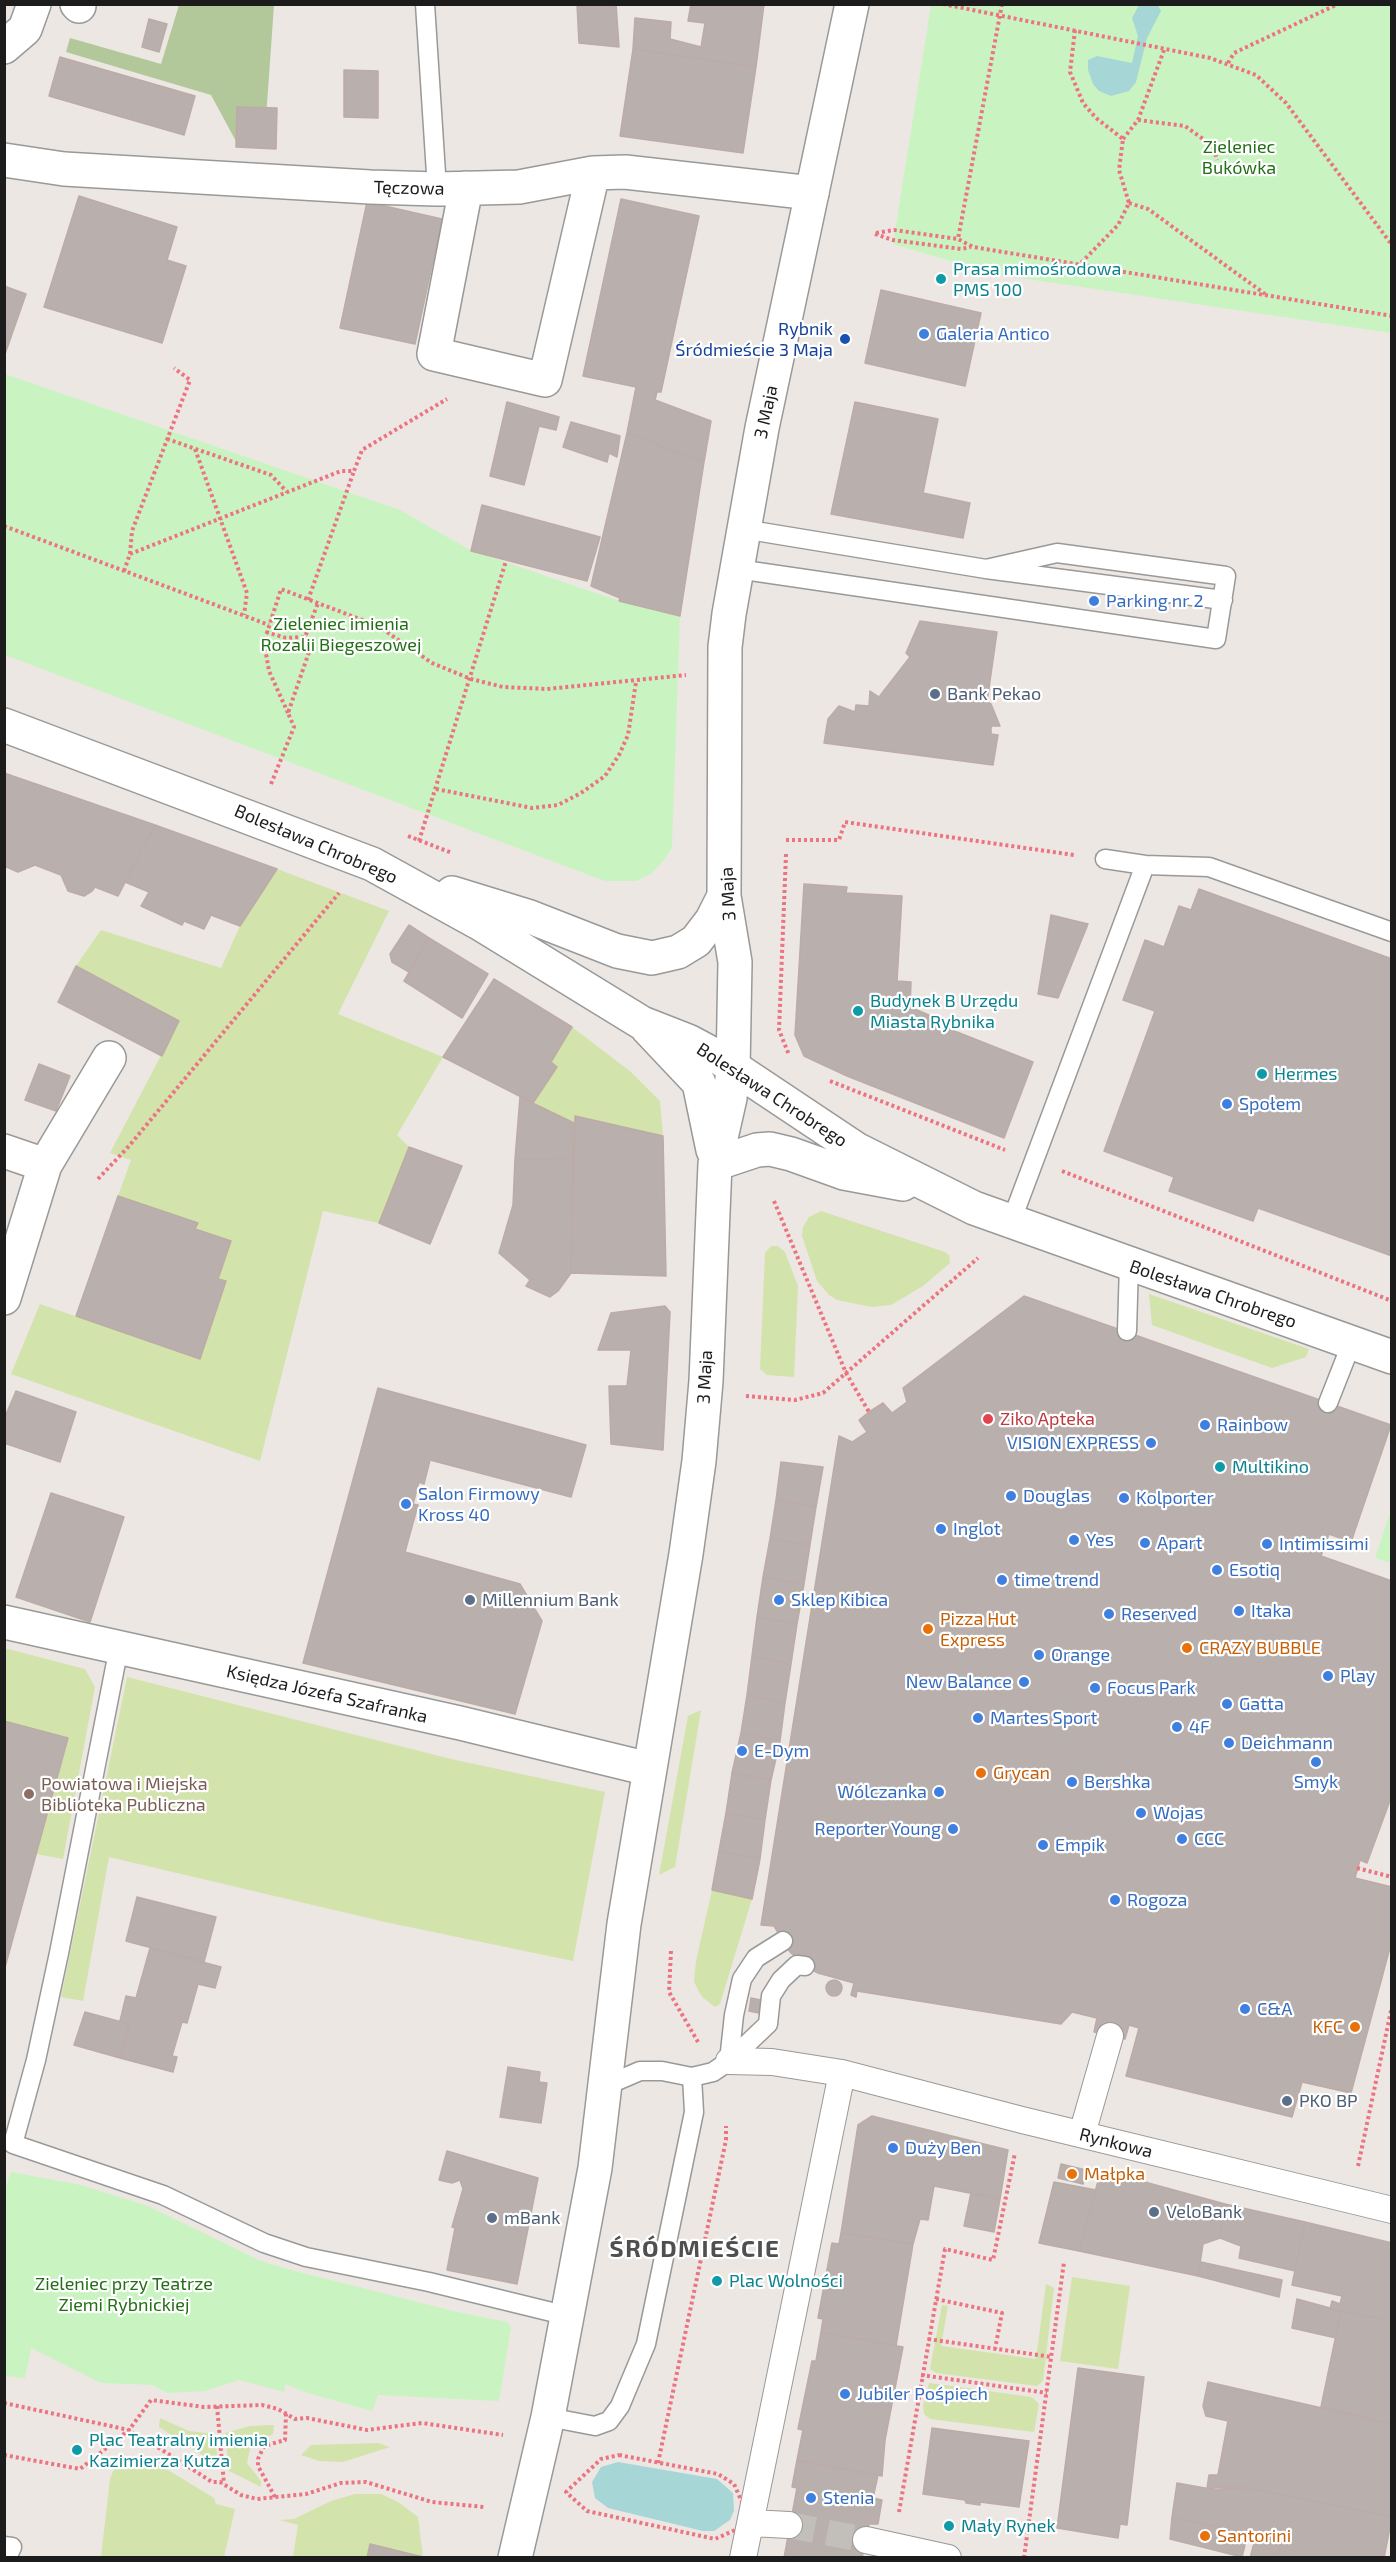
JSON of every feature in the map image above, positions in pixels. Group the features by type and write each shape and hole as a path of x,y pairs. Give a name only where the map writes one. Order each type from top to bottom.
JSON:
{"street":[{"path":"4,47 25,29 34,4"},
{"name":"3 Maja","path":"647,1779 685,1565 699,1461 706,1381 715,1164 730,1098 733,1069 735,962 724,896 725,647 743,529 852,4"},
{"name":"Tęczowa","path":"4,160 64,169 370,187 519,187 593,173 625,172 813,194"},
{"path":"452,188 434,354 545,380 593,173"},
{"name":"Bolesława Chrobrego","path":"4,725 372,864 469,917 642,1023 688,1041 856,1149 938,1190 1011,1222 1392,1357"},
{"path":"398,878 530,916 617,951 652,958 678,952 696,941 712,920 724,896"},
{"path":"642,1023 699,1083 715,1164 770,1149 844,1173 938,1190"},
{"path":"4,1298 45,1165 109,1058"},
{"path":"4,1151 45,1165"},
{"name":"Księdza Józefa Szafranka","path":"4,1622 119,1647 647,1779"},
{"path":"515,2558 548,2417 595,2168 624,1924 647,1779"},
{"path":"1082,2134 1110,2036"},
{"name":"Rynkowa","path":"729,2061 771,2062 842,2073 1022,2120 1392,2210"},
{"path":"743,2558 842,2073"},
{"path":"751,2523 789,2525"},
{"path":"866,2540 894,2552 948,2558"}],"lane":[{"path":"424,4 452,188"},
{"path":"743,529 986,569 1223,600"},
{"path":"737,569 1216,639 1226,576 1057,554 986,569"},
{"path":"1105,859 1145,864 1209,867 1392,932"},
{"path":"1011,1222 1145,864"},
{"path":"1127,1331 1129,1264"},
{"path":"1328,1403 1352,1342"},
{"path":"119,1647 36,2060 9,2142 163,2195 264,2243 306,2257 429,2282 568,2316"},
{"path":"729,2061 734,2015 742,1979 756,1958 783,1941"},
{"path":"605,2086 640,2071 663,2071 692,2077 713,2072 729,2061 768,2024 771,1996 781,1980 797,1965 805,1966"},
{"path":"548,2417 595,2427 609,2421 620,2406 635,2373 646,2344 694,2112 692,2077"},
{"path":"4,2546 12,2547 7,2558"}],"path":[{"path":"943,4 1228,63 1256,75 1273,88 1392,245"},
{"path":"957,239 1002,4"},
{"path":"1228,63 1234,53 1338,4"},
{"path":"1075,30 1070,72 1075,87 1096,117 1123,140"},
{"path":"1081,264 1118,225 1129,203 1119,170 1123,140 1138,120 1164,50"},
{"path":"1138,120 1185,126 1213,146 1217,160"},
{"path":"1129,203 1148,209 1266,295"},
{"path":"973,247 961,249 893,240 875,234 894,230 957,239 973,247 1392,316"},
{"path":"308,600 362,450 468,387 486,366"},
{"path":"124,571 130,554 132,531 190,380 174,368"},
{"path":"167,439 271,475 287,492"},
{"path":"195,449 247,593 244,615"},
{"path":"130,554 341,471 354,471"},
{"path":"4,526 269,625"},
{"path":"419,840 506,561"},
{"path":"271,784 294,727 269,671 264,654 266,633 281,589 378,626 432,663 471,679 525,689 636,682 686,675"},
{"path":"288,713 309,652 305,637 318,603"},
{"path":"266,633 285,638 305,637"},
{"path":"436,789 532,808 558,805 573,797 605,776 619,755 628,735 636,682"},
{"path":"786,840 839,840 845,822 1105,859"},
{"path":"98,1179 336,899"},
{"path":"774,1201 846,1373 869,1412"},
{"path":"746,1396 795,1400 824,1393 978,1258"},
{"path":"1358,1869 1392,1877"},
{"path":"671,1950 669,1992 700,2045"},
{"path":"1351,2200 1392,2006"},
{"path":"658,2463 726,2140 726,2120"},
{"path":"894,2552 921,2375 945,2249 993,2260 1022,2120"},
{"path":"1024,2558 1064,2262"},
{"path":"936,2299 1002,2313 996,2349"},
{"path":"928,2339 1052,2357"},
{"path":"921,2375 1047,2393"},
{"path":"4,2454 80,2469 129,2430 151,2400 217,2406 262,2405 295,2419 307,2418 368,2430 422,2423 503,2435"},
{"path":"4,2403 129,2430 145,2444 159,2448 212,2482 224,2485 241,2495 257,2499 306,2494 341,2483 366,2482 432,2502 484,2507"},
{"path":"217,2406 224,2485"},
{"path":"275,2498 258,2466 258,2458 264,2446 285,2440 286,2414"},
{"path":"619,2455 718,2474 734,2484 751,2523 715,2539 586,2511 566,2492 601,2459 619,2455"}],"green space":[{"path":"179,5 274,5 264,146 238,145 211,95 66,52 70,38 161,64"},
{"name":"Zieleniec Bukówka","path":"931,5 1391,5 1391,333 994,274 893,244"},
{"name":"Zieleniec imienia Rozalii Biegeszowej","path":"5,374 400,510 470,550 619,601 680,616 672,848 664,860 651,874 636,881 605,881 5,655"},
{"path":"277,869 389,911 338,1014 443,1057 397,1135 409,1147 379,1223 323,1211 260,1461 11,1374 40,1304 200,1359 226,1281 218,1279 231,1241 195,1229 197,1223 118,1196 131,1160 110,1153 179,1021 76,966 101,930 221,968 240,926"},
{"path":"572,1027 631,1072 660,1101 663,1136 575,1116 574,1123 533,1103 551,1062"},
{"path":"821,1211 945,1252 949,1255 950,1263 923,1286 891,1305 872,1307 837,1300 829,1295 817,1281 802,1236 803,1227 809,1217"},
{"path":"771,1246 778,1246 785,1252 798,1286 794,1377 767,1375 760,1369 765,1253"},
{"path":"1149,1294 1309,1349 1306,1357 1272,1368 1152,1325"},
{"path":"1391,1510 1391,1563 1375,1558"},
{"path":"4,1648 85,1669 95,1687 63,1859 36,1854 68,1739 5,1721"},
{"path":"127,1677 451,1759 605,1792 573,1961 385,1922 109,1857 83,2001 61,1997"},
{"path":"701,1710 675,1867 659,1875 688,1716"},
{"path":"712,1890 752,1899 720,2004 715,2007 702,1997 694,1982 696,1961"},
{"name":"Zieleniec przy Teatrze Ziemi Rybnickiej","path":"11,2172 81,2185 148,2206 261,2261 453,2311 507,2322 511,2327 499,2401 378,2395 372,2411 304,2392 286,2384 284,2392 239,2380 205,2391 167,2393 152,2385 101,2383 31,2348 25,2378 5,2376 4,2192"},
{"path":"1072,2277 1130,2286 1118,2369 1060,2361"},
{"path":"1046,2284 1054,2288 1043,2381 1037,2386 936,2373 930,2369 942,2305 948,2306 941,2346 1036,2359"},
{"path":"929,2383 1032,2397 1039,2404 1034,2432 930,2419 924,2414 923,2406"},
{"path":"160,2418 189,2431 215,2434 218,2465 159,2427"},
{"path":"274,2425 273,2434 262,2439 255,2446 251,2445 247,2463 261,2481 261,2487 229,2471 225,2433 250,2426"},
{"path":"378,2443 390,2447 343,2462 319,2461 301,2455 311,2445"},
{"path":"136,2457 163,2467 214,2498 216,2504 235,2509 224,2557 101,2557 110,2479 114,2469"},
{"path":"355,2494 381,2494 398,2502 418,2517 423,2557 370,2545 367,2557 293,2557 298,2525 280,2520 294,2519 331,2501"}],"water":[{"path":"1139,5 1158,5 1161,11 1147,38 1136,82 1129,91 1111,96 1099,91 1093,84 1088,70 1088,60 1097,56 1132,63 1138,36 1132,18"},
{"path":"618,2462 717,2479 733,2493 734,2511 730,2520 714,2531 703,2531 608,2508 595,2498 592,2482 601,2467"}],"building":[{"path":"577,4 616,4 619,47 579,43"},
{"path":"691,4 764,4 756,67 633,49 635,18 671,22 670,39 701,47 705,23 688,21"},
{"path":"149,19 167,24 159,52 142,47"},
{"path":"633,49 756,67 743,153 620,136"},
{"path":"60,57 195,96 184,135 49,96"},
{"path":"344,70 378,71 378,118 344,117"},
{"path":"237,107 277,108 276,149 236,147"},
{"path":"79,196 177,227 167,260 186,266 162,343 44,307"},
{"path":"621,199 699,216 661,392 657,392 655,400 711,421 704,462 627,433 636,387 583,376"},
{"path":"367,202 442,219 415,344 340,328"},
{"path":"4,286 26,294 4,357"},
{"path":"881,290 981,313 965,386 865,363"},
{"path":"507,402 559,417 556,430 539,426 524,485 490,476"},
{"path":"855,402 938,419 923,493 970,503 963,538 831,514"},
{"path":"571,422 620,436 617,457 609,453 607,462 563,447"},
{"path":"627,433 704,462 680,616 619,601 620,598 591,586"},
{"path":"482,505 600,537 587,581 471,551"},
{"name":"Bank Pekao","path":"920,621 997,632 987,702 991,704 1000,726 991,726 991,734 998,735 993,765 824,743 828,719 839,706 855,712 856,705 869,706 870,691 879,697 910,657 906,653"},
{"path":"4,773 155,825 118,896 95,887 84,896 68,891 61,875 35,865 18,872 4,866"},
{"path":"155,825 277,869 240,926 211,915 204,929 184,921 182,925 141,906 149,892 125,882"},
{"name":"Budynek B Urzędu Miasta Rybnika","path":"804,884 847,887 846,893 902,896 897,981 911,982 910,1007 931,1016 929,1021 1033,1062 1004,1138 847,1076 804,1056 795,1035"},
{"name":"Hermes","path":"1199,889 1392,959 1392,1256 1258,1208 1253,1221 1169,1191 1174,1177 1104,1151 1155,1011 1123,1000 1145,940 1164,947 1179,906 1191,910"},
{"path":"1051,915 1088,924 1058,998 1038,994"},
{"path":"409,925 429,938 409,972 392,962 390,954"},
{"path":"429,938 488,974 462,1018 404,981"},
{"path":"76,966 179,1021 162,1056 58,1002"},
{"path":"494,979 572,1027 551,1062 557,1067 533,1103 443,1057"},
{"path":"39,1064 70,1076 56,1111 25,1100"},
{"path":"520,1097 574,1123 573,1160 515,1159"},
{"path":"575,1116 663,1136 666,1276 571,1273"},
{"path":"409,1147 462,1166 430,1244 379,1223"},
{"path":"515,1159 573,1160 571,1273 558,1291 550,1297 526,1286 530,1280 499,1253 513,1205"},
{"path":"118,1196 198,1223 195,1229 231,1241 218,1279 226,1281 200,1359 76,1316"},
{"name":"Focus Park","path":"1024,1296 1391,1425 1351,1542 1329,1534 1321,1556 1392,1581 1392,1795 1367,1863 1360,1860 1355,1878 1392,1887 1392,1940 1351,2093 1302,2082 1292,2117 1126,2076 1139,2028 1129,2025 1125,2039 1094,2032 1097,2018 1072,2012 1061,2024 857,1991 856,1997 851,1995 854,1983 818,1973 805,1966 790,1952 774,1926 761,1925 839,1436 852,1442 867,1432 859,1420 869,1412 883,1403 892,1413 907,1402 903,1388"},
{"path":"665,1306 670,1312 663,1450 611,1444 609,1386 627,1386 631,1350 598,1350 611,1313"},
{"path":"378,1388 586,1445 571,1497 430,1460 424,1484 419,1482 413,1504 418,1505 405,1552 520,1584 542,1621 515,1714 303,1663"},
{"path":"16,1391 76,1412 60,1462 4,1443 4,1419"},
{"path":"781,1462 823,1467 816,1507 776,1500"},
{"path":"51,1493 124,1517 90,1622 16,1597"},
{"path":"776,1500 816,1507 810,1545 770,1539"},
{"path":"770,1539 810,1545 804,1584 763,1577"},
{"path":"763,1577 804,1584 797,1624 757,1617"},
{"path":"757,1617 797,1624 791,1664 752,1656"},
{"path":"752,1656 791,1664 785,1703 747,1695"},
{"path":"747,1695 785,1703 780,1741 741,1733"},
{"name":"Powiatowa i Miejska Biblioteka Publiczna","path":"4,1721 68,1738 4,1971"},
{"path":"741,1733 780,1741 771,1780 732,1773"},
{"path":"732,1773 771,1780 765,1820 726,1813"},
{"path":"726,1813 765,1820 760,1859 719,1851"},
{"path":"719,1851 760,1859 752,1899 712,1890"},
{"path":"137,1897 216,1917 204,1962 126,1941"},
{"path":"150,1948 221,1967 215,1988 198,1984 187,2023 182,2022 172,2056 177,2057 173,2072 120,2058 129,2024 120,2021 126,1996 136,1998"},
{"path":"834,1980 840,1982 842,1988 840,1994 834,1996 828,1994 826,1988 828,1982"},
{"path":"751,1998 761,2000 759,2013 749,2011"},
{"path":"85,2012 129,2024 120,2058 74,2045"},
{"path":"508,2067 540,2072 539,2082 547,2083 541,2123 500,2117"},
{"path":"872,2116 1008,2150 1000,2199 934,2186 928,2220 920,2219 913,2244 841,2233 858,2125"},
{"name":"mBank","path":"447,2151 538,2178 517,2284 447,2270 455,2228 452,2227 463,2189 460,2180 452,2183 439,2180"},
{"name":"Małpka","path":"1061,2164 1086,2170 1083,2184 1058,2178"},
{"path":"1101,2170 1225,2204 1220,2238 1203,2244 1198,2276 1079,2251"},
{"path":"1054,2182 1096,2190 1079,2251 1039,2243"},
{"path":"971,2193 1000,2199 994,2232 964,2226"},
{"path":"1225,2204 1305,2222 1295,2271 1239,2258 1241,2246 1220,2238"},
{"path":"1305,2222 1392,2243 1392,2321 1330,2309 1332,2301 1340,2304 1342,2296 1292,2285"},
{"path":"841,2233 913,2244 896,2346 821,2332 823,2319 818,2318 832,2243 839,2244"},
{"path":"1201,2262 1282,2280 1279,2297 1198,2276"},
{"path":"1297,2299 1341,2311 1336,2338 1292,2328"},
{"path":"1341,2311 1392,2321 1392,2424 1321,2407"},
{"path":"821,2332 903,2347 885,2440 882,2476 797,2460 803,2430 798,2429 812,2361 816,2361"},
{"path":"1078,2368 1144,2377 1127,2525 1120,2524 1118,2538 1057,2528"},
{"path":"1208,2382 1392,2424 1392,2517 1248,2488 1207,2488 1209,2475 1218,2475 1228,2421 1206,2416 1203,2406"},
{"path":"932,2428 1029,2441 1019,2507 980,2502 980,2505 966,2503 965,2500 923,2494"},
{"path":"797,2460 878,2475 873,2498 882,2500 878,2524 869,2524 862,2558 784,2558 797,2488 792,2487"},
{"path":"1177,2483 1216,2490 1248,2488 1392,2517 1384,2558 1276,2558 1280,2543 1275,2539 1172,2517"},
{"path":"1172,2517 1248,2533 1242,2557 1170,2539"},
{"path":"1261,2535 1280,2543 1276,2558 1250,2558 1254,2543 1260,2545"},
{"path":"370,2544 423,2557 423,2558 367,2558"}],"tunnel":[{"path":"789,2525 866,2540"}],"place":[{"name":"Prasa mimośrodowa PMS 100","path":"941,279"},
{"name":"Galeria Antico","path":"924,334"},
{"name":"Rybnik Śródmieście 3 Maja","path":"845,339"},
{"name":"Parking nr 2","path":"1094,601"},
{"name":"Bank Pekao","path":"935,694"},
{"name":"Budynek B Urzędu Miasta Rybnika","path":"858,1011"},
{"name":"Hermes","path":"1262,1074"},
{"name":"Społem","path":"1227,1104"},
{"name":"Ziko Apteka","path":"988,1419"},
{"name":"Rainbow","path":"1205,1425"},
{"name":"VISION EXPRESS","path":"1151,1443"},
{"name":"Multikino","path":"1220,1467"},
{"name":"Douglas","path":"1011,1496"},
{"name":"Kolporter","path":"1124,1498"},
{"name":"Salon Firmowy Kross 40","path":"406,1504"},
{"name":"Inglot","path":"941,1529"},
{"name":"Yes","path":"1074,1540"},
{"name":"Apart","path":"1145,1543"},
{"name":"Intimissimi","path":"1267,1544"},
{"name":"Esotiq","path":"1217,1570"},
{"name":"time trend","path":"1002,1580"},
{"name":"Millennium Bank","path":"470,1600"},
{"name":"Sklep Kibica","path":"779,1600"},
{"name":"Itaka","path":"1239,1611"},
{"name":"Reserved","path":"1109,1614"},
{"name":"Pizza Hut Express","path":"928,1629"},
{"name":"CRAZY BUBBLE","path":"1187,1648"},
{"name":"Orange","path":"1039,1655"},
{"name":"Play","path":"1328,1676"},
{"name":"New Balance","path":"1024,1682"},
{"name":"Focus Park","path":"1095,1688"},
{"name":"Gatta","path":"1227,1704"},
{"name":"Martes Sport","path":"978,1718"},
{"name":"4F","path":"1177,1727"},
{"name":"Deichmann","path":"1229,1743"},
{"name":"E-Dym","path":"742,1751"},
{"name":"Smyk","path":"1316,1762"},
{"name":"Grycan","path":"981,1773"},
{"name":"Bershka","path":"1072,1782"},
{"name":"Wólczanka","path":"939,1792"},
{"name":"Powiatowa i Miejska Biblioteka Publiczna","path":"29,1794"},
{"name":"Wojas","path":"1141,1813"},
{"name":"Reporter Young","path":"953,1829"},
{"name":"CCC","path":"1182,1839"},
{"name":"Empik","path":"1043,1845"},
{"name":"Rogoza","path":"1115,1900"},
{"name":"C&A","path":"1245,2009"},
{"name":"KFC","path":"1355,2027"},
{"name":"PKO BP","path":"1287,2101"},
{"name":"Duży Ben","path":"893,2148"},
{"name":"Małpka","path":"1072,2174"},
{"name":"VeloBank","path":"1154,2212"},
{"name":"mBank","path":"492,2218"},
{"name":"Plac Wolności","path":"717,2281"},
{"name":"Jubiler Pośpiech","path":"845,2394"},
{"name":"Plac Teatralny imienia Kazimierza Kutza","path":"77,2450"},
{"name":"Stenia","path":"811,2498"},
{"name":"Mały Rynek","path":"949,2526"},
{"name":"Santorini","path":"1205,2536"}],"district":[{"name":"ŚRÓDMIEŚCIE","path":"695,2249"}]}
